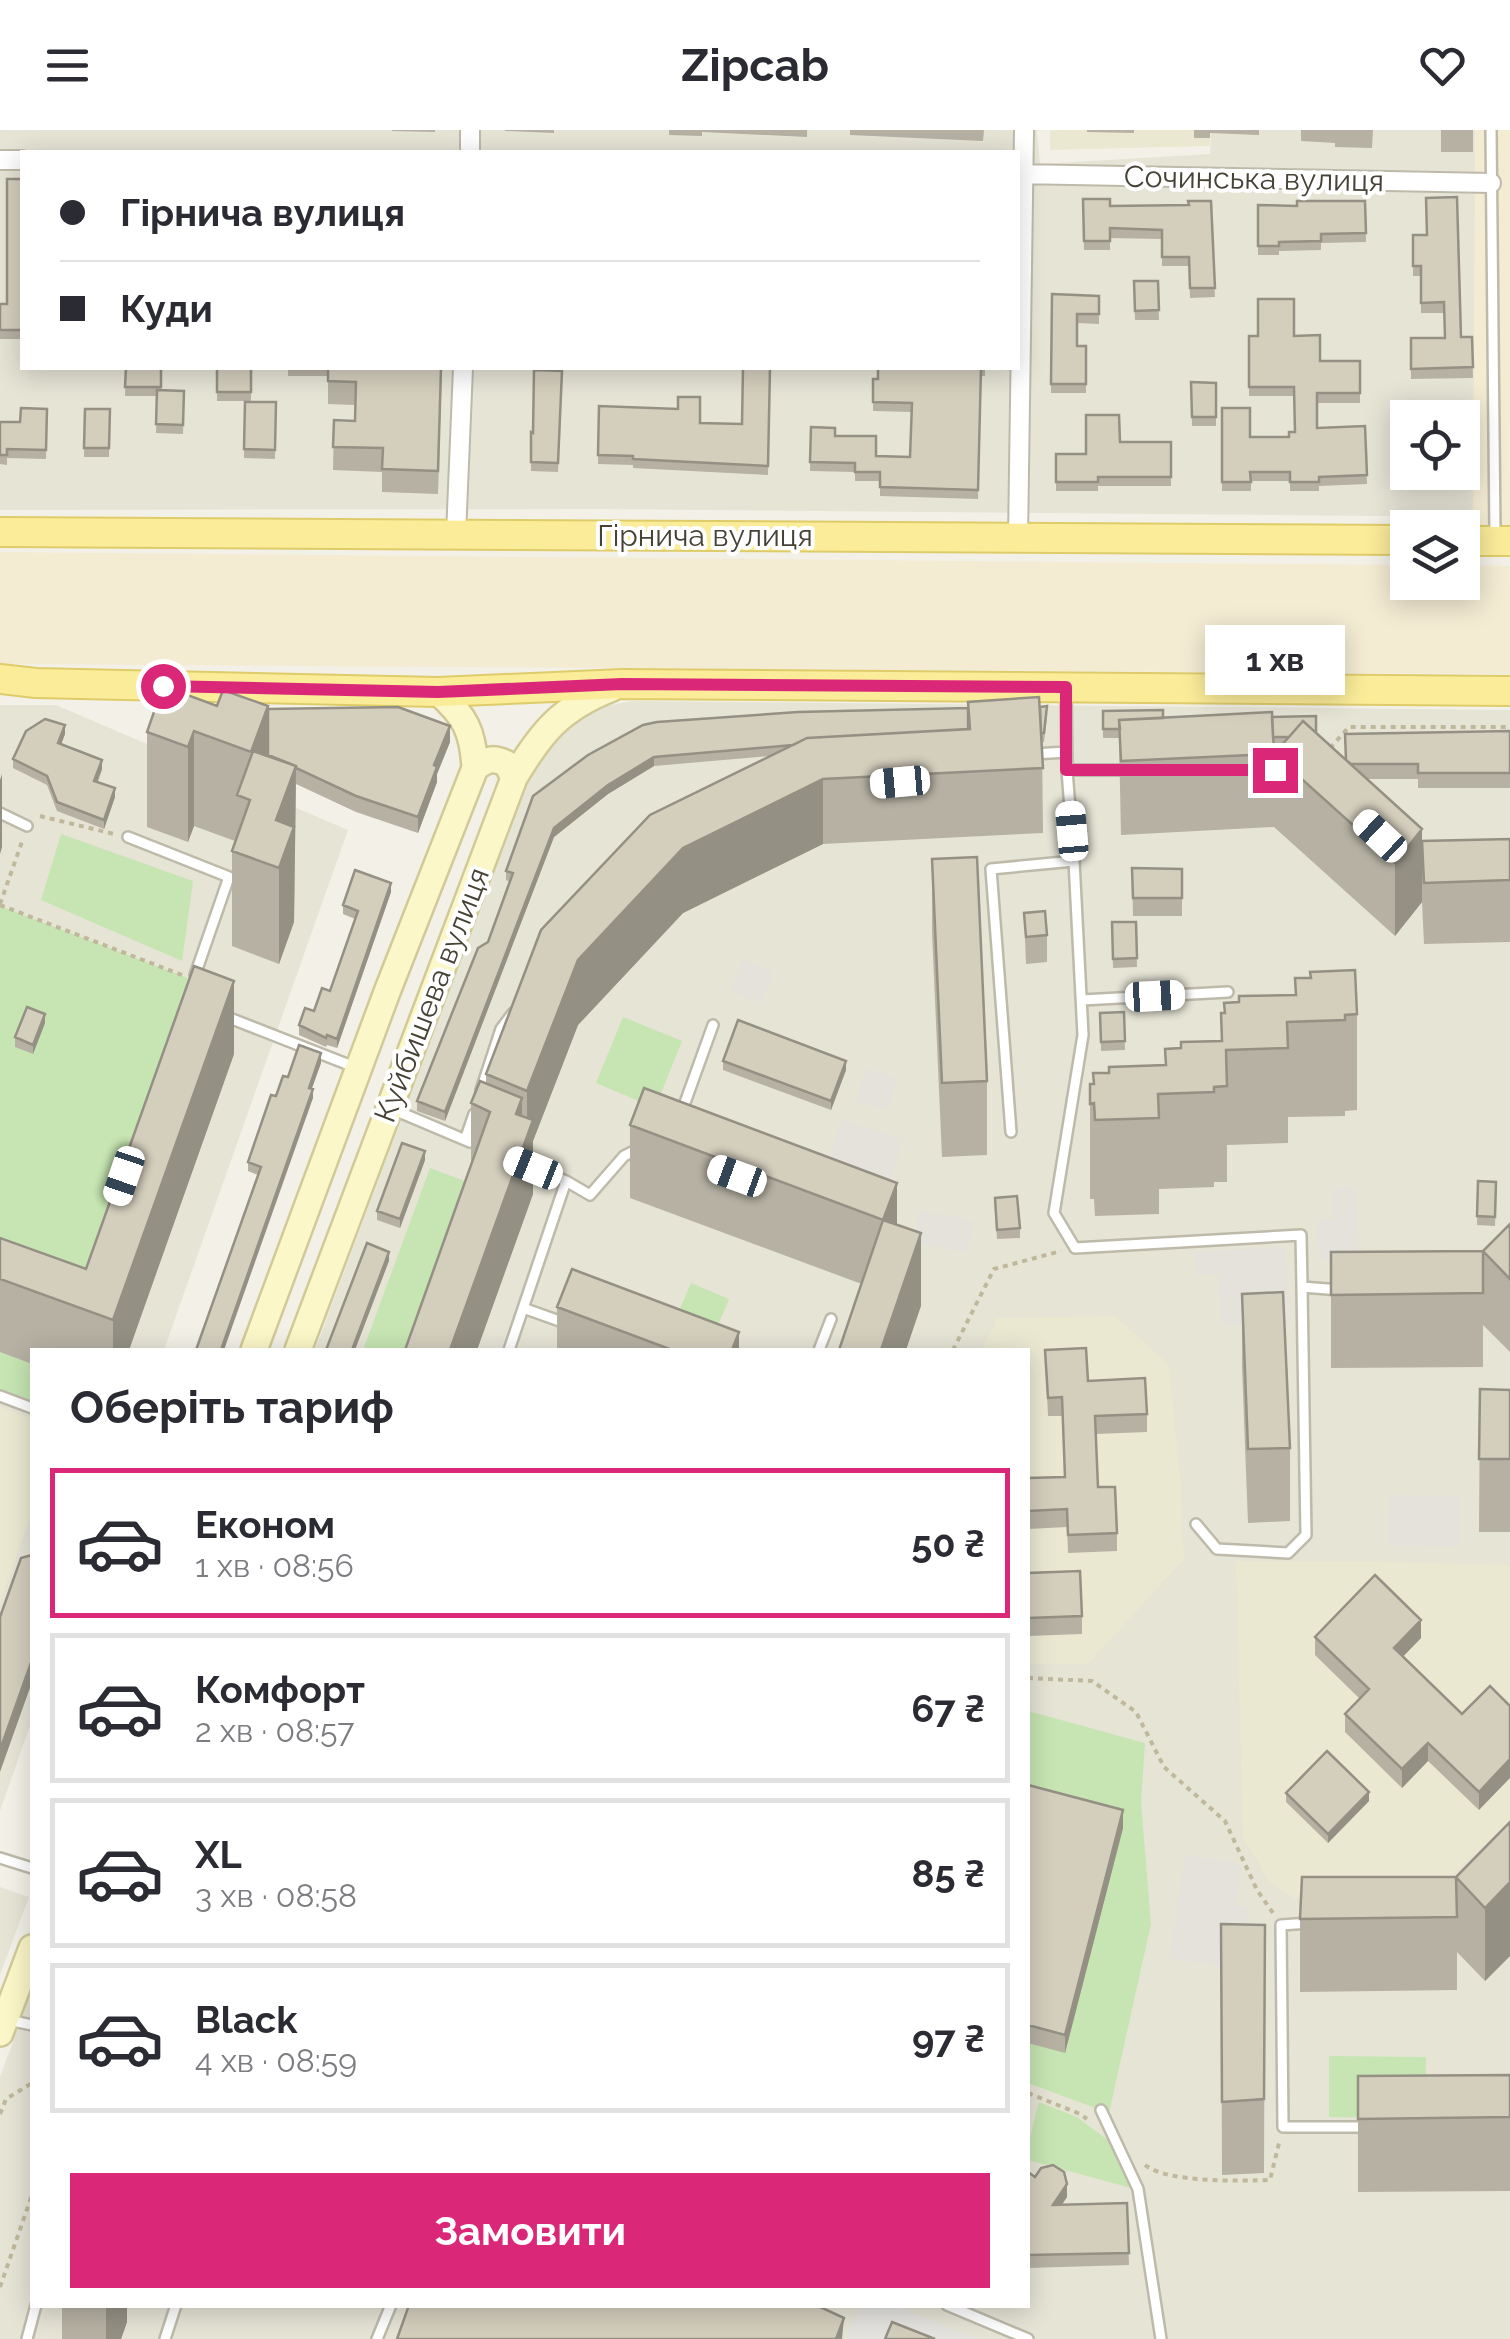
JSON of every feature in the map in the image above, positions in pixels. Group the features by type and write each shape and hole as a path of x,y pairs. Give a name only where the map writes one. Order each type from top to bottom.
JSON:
{"main road":[{"name":"Гірнича вулиця","path":"1,532 1390,540"},
{"path":"0,680 438,692 622,684 1510,691"},
{"name":"Куйбишева вулиця","path":"299,1348 514,778 552,722 584,699 622,684"},
{"path":"438,692 454,705 467,724 475,768"},
{"path":"475,768 488,759 498,760 507,764 514,778"},
{"name":"Куйбишева вулиця","path":"255,1348 475,768"},
{"path":"2,2026 30,1953"}],"street":[{"path":"1020,295 1024,130"},
{"name":"Сочинська вулиця","path":"1021,174 1491,183"},
{"path":"456,535 462,370"},
{"path":"1018,538 1019,370"}],"lane":[{"path":"1491,130 1503,541"},
{"path":"1066,687 1066,770 1083,1035 1054,1213 1075,1248 1301,1234 1306,1535 1288,1553 1217,1548 1196,1524"},
{"path":"1027,754 1066,752"},
{"path":"1066,770 1142,770"},
{"path":"0,813 27,826"},
{"path":"128,838 228,877 191,985"},
{"path":"1011,1132 992,869 1074,861"},
{"path":"1082,1000 1228,992"},
{"path":"466,1140 500,1029 523,999"},
{"path":"221,1014 360,1068"},
{"path":"680,1115 713,1025"},
{"path":"389,1108 482,1147"},
{"path":"516,1161 590,1195 624,1156 643,1146 655,1149"},
{"path":"509,1348 566,1182"},
{"path":"1302,1287 1358,1292"},
{"path":"524,1308 572,1326"},
{"path":"820,1348 831,1320"},
{"path":"0,1396 30,1407"},
{"path":"0,1858 30,1867"},
{"path":"1318,1922 1281,1925 1282,2127 1377,2126"},
{"path":"2,2026 30,2025"},
{"path":"1101,2110 1138,2190 1160,2339"},
{"path":"27,2339 35,2308"},
{"path":"165,2339 177,2308"},
{"path":"376,2339 390,2308"},
{"path":"955,2308 1028,2339"}],"path":[{"path":"1323,756 1349,727 1510,727"},
{"path":"128,838 40,816 27,826 0,904 191,985"},
{"path":"953,1348 994,1269 1075,1248"},
{"path":"1030,1678 1092,1681 1136,1712 1164,1767 1224,1822 1258,1890 1281,1925"},
{"path":"0,2114 6,2098 30,2084"},
{"path":"1030,2094 1080,2114 1155,2172 1225,2181 1270,2180 1282,2127"},
{"path":"0,2287 30,2201"}],"shaded area":[{"path":"0,130 1037,130 1040,164 1210,154 1211,130 1484,130 1481,517 1480,510 1390,510 1390,516 598,509 0,510"},
{"path":"1050,130 1211,130 1210,146 1050,150"},
{"path":"1475,130 1510,130 1510,526 1480,526 1480,510 1473,510 1473,490 1480,490 1480,400 1474,400"},
{"path":"0,552 1390,565 1390,600 1480,600 1480,565 1510,566 1510,674 0,664"},
{"path":"634,701 1510,710 1510,2339 0,2339 0,2077 30,1995 30,2308 1030,2308 1030,1348 316,1348 526,784 542,756 568,725 599,707"},
{"path":"0,705 56,705 348,830 165,1348 30,1348 30,1726 0,1811"},
{"path":"743,959 774,972 761,1004 730,991"},
{"path":"865,1069 897,1077 888,1110 856,1102"},
{"path":"842,1119 903,1139 890,1182 828,1162"},
{"path":"1356,1187 1359,1258 1319,1260 1317,1220 1333,1219 1332,1188"},
{"path":"919,1210 974,1221 968,1253 913,1243"},
{"path":"1285,1247 1289,1323 1222,1326 1218,1274 1196,1275 1194,1252"},
{"path":"1115,1316 1169,1365 1184,1559 1088,1664 1030,1664 1030,1348 982,1348 998,1318"},
{"path":"0,1407 30,1418 30,1517 0,1602"},
{"path":"1390,1495 1459,1496 1458,1547 1389,1545"},
{"path":"1236,1561 1510,1565 1510,1820 1431,1895 1294,1898 1269,1881 1243,1838"},
{"path":"1185,1855 1242,1864 1236,1905 1248,1907 1238,1969 1169,1958"},
{"path":"0,1887 29,1897 0,1975"},
{"path":"858,2308 903,2308 975,2339 846,2339"}],"green space":[{"path":"61,834 193,881 182,961 41,900"},
{"path":"0,906 193,980 74,1315 0,1289"},
{"path":"623,1017 682,1041 655,1108 596,1083"},
{"path":"430,1168 483,1188 424,1348 364,1348"},
{"path":"691,1283 729,1299 713,1337 675,1320"},
{"path":"0,1352 30,1363 30,1407 0,1396"},
{"path":"1030,1712 1145,1743 1141,1803 1151,1924 1109,2113 1030,2084"},
{"path":"1329,2056 1426,2057 1425,2118 1329,2117"},
{"path":"1039,2102 1077,2117 1113,2144 1135,2189 1030,2161 1030,2137"}],"building":[{"path":"7,179 20,179 20,330 0,330 0,304 7,304"},
{"path":"1457,197 1461,337 1472,337 1473,367 1411,369 1411,338 1445,338 1444,302 1421,303 1421,266 1413,266 1413,235 1427,235 1426,198"},
{"path":"1083,199 1110,199 1110,206 1211,201 1215,288 1190,288 1189,257 1162,257 1162,230 1110,228 1110,241 1084,241"},
{"path":"1297,201 1365,201 1366,233 1321,234 1321,241 1258,246 1258,205 1297,206"},
{"path":"1134,281 1158,281 1159,310 1135,311"},
{"path":"1052,294 1099,296 1099,314 1077,314 1077,346 1086,346 1086,384 1051,384"},
{"path":"1258,299 1294,299 1294,336 1320,335 1320,361 1360,361 1360,393 1317,393 1317,428 1365,426 1367,475 1290,482 1290,472 1250,472 1251,482 1222,482 1222,408 1250,408 1250,437 1289,437 1289,432 1295,432 1294,387 1249,387 1249,336 1258,336"},
{"path":"126,370 161,370 161,387 125,387"},
{"path":"217,370 251,370 251,392 217,392"},
{"path":"328,370 441,370 438,471 382,469 383,448 333,447 334,420 355,421 356,382 328,381"},
{"path":"534,370 562,371 558,463 531,462"},
{"path":"743,370 770,370 768,466 598,455 599,406 678,409 678,397 700,397 700,423 742,424"},
{"path":"878,370 981,370 978,490 880,487 880,472 855,472 855,463 810,462 811,427 835,428 835,436 876,436 876,456 910,457 912,403 873,402 873,379 878,379"},
{"path":"1191,382 1216,383 1216,417 1192,417"},
{"path":"157,390 184,391 183,425 156,424"},
{"path":"245,402 276,402 275,450 244,449"},
{"path":"21,408 47,409 46,450 7,449 7,455 0,455 0,422 20,422"},
{"path":"85,409 110,409 109,448 84,448"},
{"path":"1086,415 1119,415 1120,442 1171,442 1171,477 1098,477 1098,482 1056,482 1056,454 1086,454"},
{"path":"163,686 217,706 223,690 268,706 251,752 194,731 188,747 147,732"},
{"path":"1039,697 1043,768 823,779 683,848 578,960 527,1091 486,1074 541,930 650,815 807,738 970,729 968,702"},
{"path":"1047,706 1044,733 1041,733 1040,707"},
{"path":"398,707 450,726 418,817 356,796 268,755 268,709"},
{"path":"968,708 968,729 807,738 793,745 654,757 608,785 554,828 445,1112 417,1101 478,948 488,942 513,873 506,871 533,796 588,755 643,725 657,722 798,712"},
{"path":"1163,710 1163,718 1119,720 1120,729 1103,729 1103,711"},
{"path":"1272,712 1274,754 1121,761 1119,720"},
{"path":"1316,716 1316,733 1303,721 1289,737 1273,737 1272,717"},
{"path":"45,719 65,725 58,743 102,760 94,781 115,788 104,820 57,802 47,776 13,759 26,731"},
{"path":"1303,721 1422,829 1395,863 1274,754"},
{"path":"1510,731 1510,773 1418,773 1418,764 1351,764 1346,760 1345,734"},
{"path":"253,751 296,766 276,820 294,827 279,868 232,851 250,800 237,795"},
{"path":"1510,839 1510,880 1424,883 1422,841"},
{"path":"977,857 987,1081 942,1083 932,859"},
{"path":"1132,868 1182,869 1182,898 1133,898"},
{"path":"355,870 391,883 337,1039 327,1035 326,1038 299,1025 305,1008 314,1011 322,988 330,991 358,911 343,905"},
{"path":"1045,911 1047,935 1026,937 1024,913"},
{"path":"1112,922 1136,922 1137,958 1113,959"},
{"path":"194,966 234,981 113,1320 0,1279 0,1238 86,1269"},
{"path":"1355,970 1357,1014 1345,1015 1345,1020 1287,1022 1288,1048 1226,1050 1227,1086 1214,1087 1214,1092 1158,1094 1159,1118 1095,1120 1094,1103 1090,1104 1093,1073 1109,1073 1109,1067 1166,1065 1165,1049 1181,1048 1181,1042 1222,1041 1224,1003 1239,1002 1239,996 1296,995 1295,978 1311,978 1310,972"},
{"path":"27,1007 45,1014 33,1045 15,1037"},
{"path":"1124,1012 1125,1041 1101,1042 1100,1013"},
{"path":"738,1020 846,1061 831,1101 723,1061"},
{"path":"299,1045 321,1053 309,1088 313,1089 222,1348 197,1348 261,1167 248,1162 271,1095 276,1096 283,1076 288,1077"},
{"path":"480,1081 522,1098 516,1114 533,1120 451,1348 406,1348 490,1112 471,1103"},
{"path":"644,1088 897,1183 883,1220 630,1125"},
{"path":"402,1143 425,1151 400,1219 377,1211"},
{"path":"1478,1181 1496,1182 1495,1217 1477,1216"},
{"path":"1017,1196 1020,1228 997,1230 995,1198"},
{"path":"883,1220 921,1233 882,1348 840,1348"},
{"path":"1510,1224 1510,1279 1483,1251"},
{"path":"367,1243 389,1252 353,1348 327,1348"},
{"path":"1483,1251 1483,1293 1331,1295 1331,1252"},
{"path":"572,1269 739,1332 733,1348 667,1348 557,1307"},
{"path":"1283,1292 1290,1448 1248,1449 1242,1294"},
{"path":"1086,1348 1088,1381 1145,1378 1147,1414 1095,1416 1098,1487 1115,1487 1117,1533 1068,1535 1067,1509 1030,1511 1030,1478 1065,1477 1062,1397 1048,1398 1045,1350"},
{"path":"1480,1389 1510,1390 1510,1459 1479,1459"},
{"path":"30,1556 30,1666 0,1750 0,1617 21,1558"},
{"path":"1080,1571 1082,1616 1030,1618 1030,1573"},
{"path":"1375,1575 1421,1620 1394,1648 1462,1714 1490,1686 1510,1706 1510,1759 1479,1792 1428,1743 1402,1769 1345,1714 1369,1689 1315,1637"},
{"path":"1327,1751 1369,1792 1328,1834 1286,1793"},
{"path":"1030,1786 1123,1810 1065,2035 1030,2026"},
{"path":"1510,1822 1510,1882 1485,1908 1456,1877"},
{"path":"1302,1877 1456,1877 1457,1917 1300,1919"},
{"path":"1221,1924 1265,1925 1264,2099 1222,2102"},
{"path":"1510,2075 1510,2117 1358,2119 1358,2076"},
{"path":"1053,2165 1064,2172 1067,2184 1053,2205 1127,2203 1129,2253 1030,2255 1030,2173 1035,2177 1041,2168"},
{"path":"408,2308 822,2308 844,2318 836,2339 397,2339"},
{"path":"892,2322 935,2339 885,2339"}],"route":[{"path":"163,686 438,692 622,684 1066,687 1066,770 1275,770"}]}
